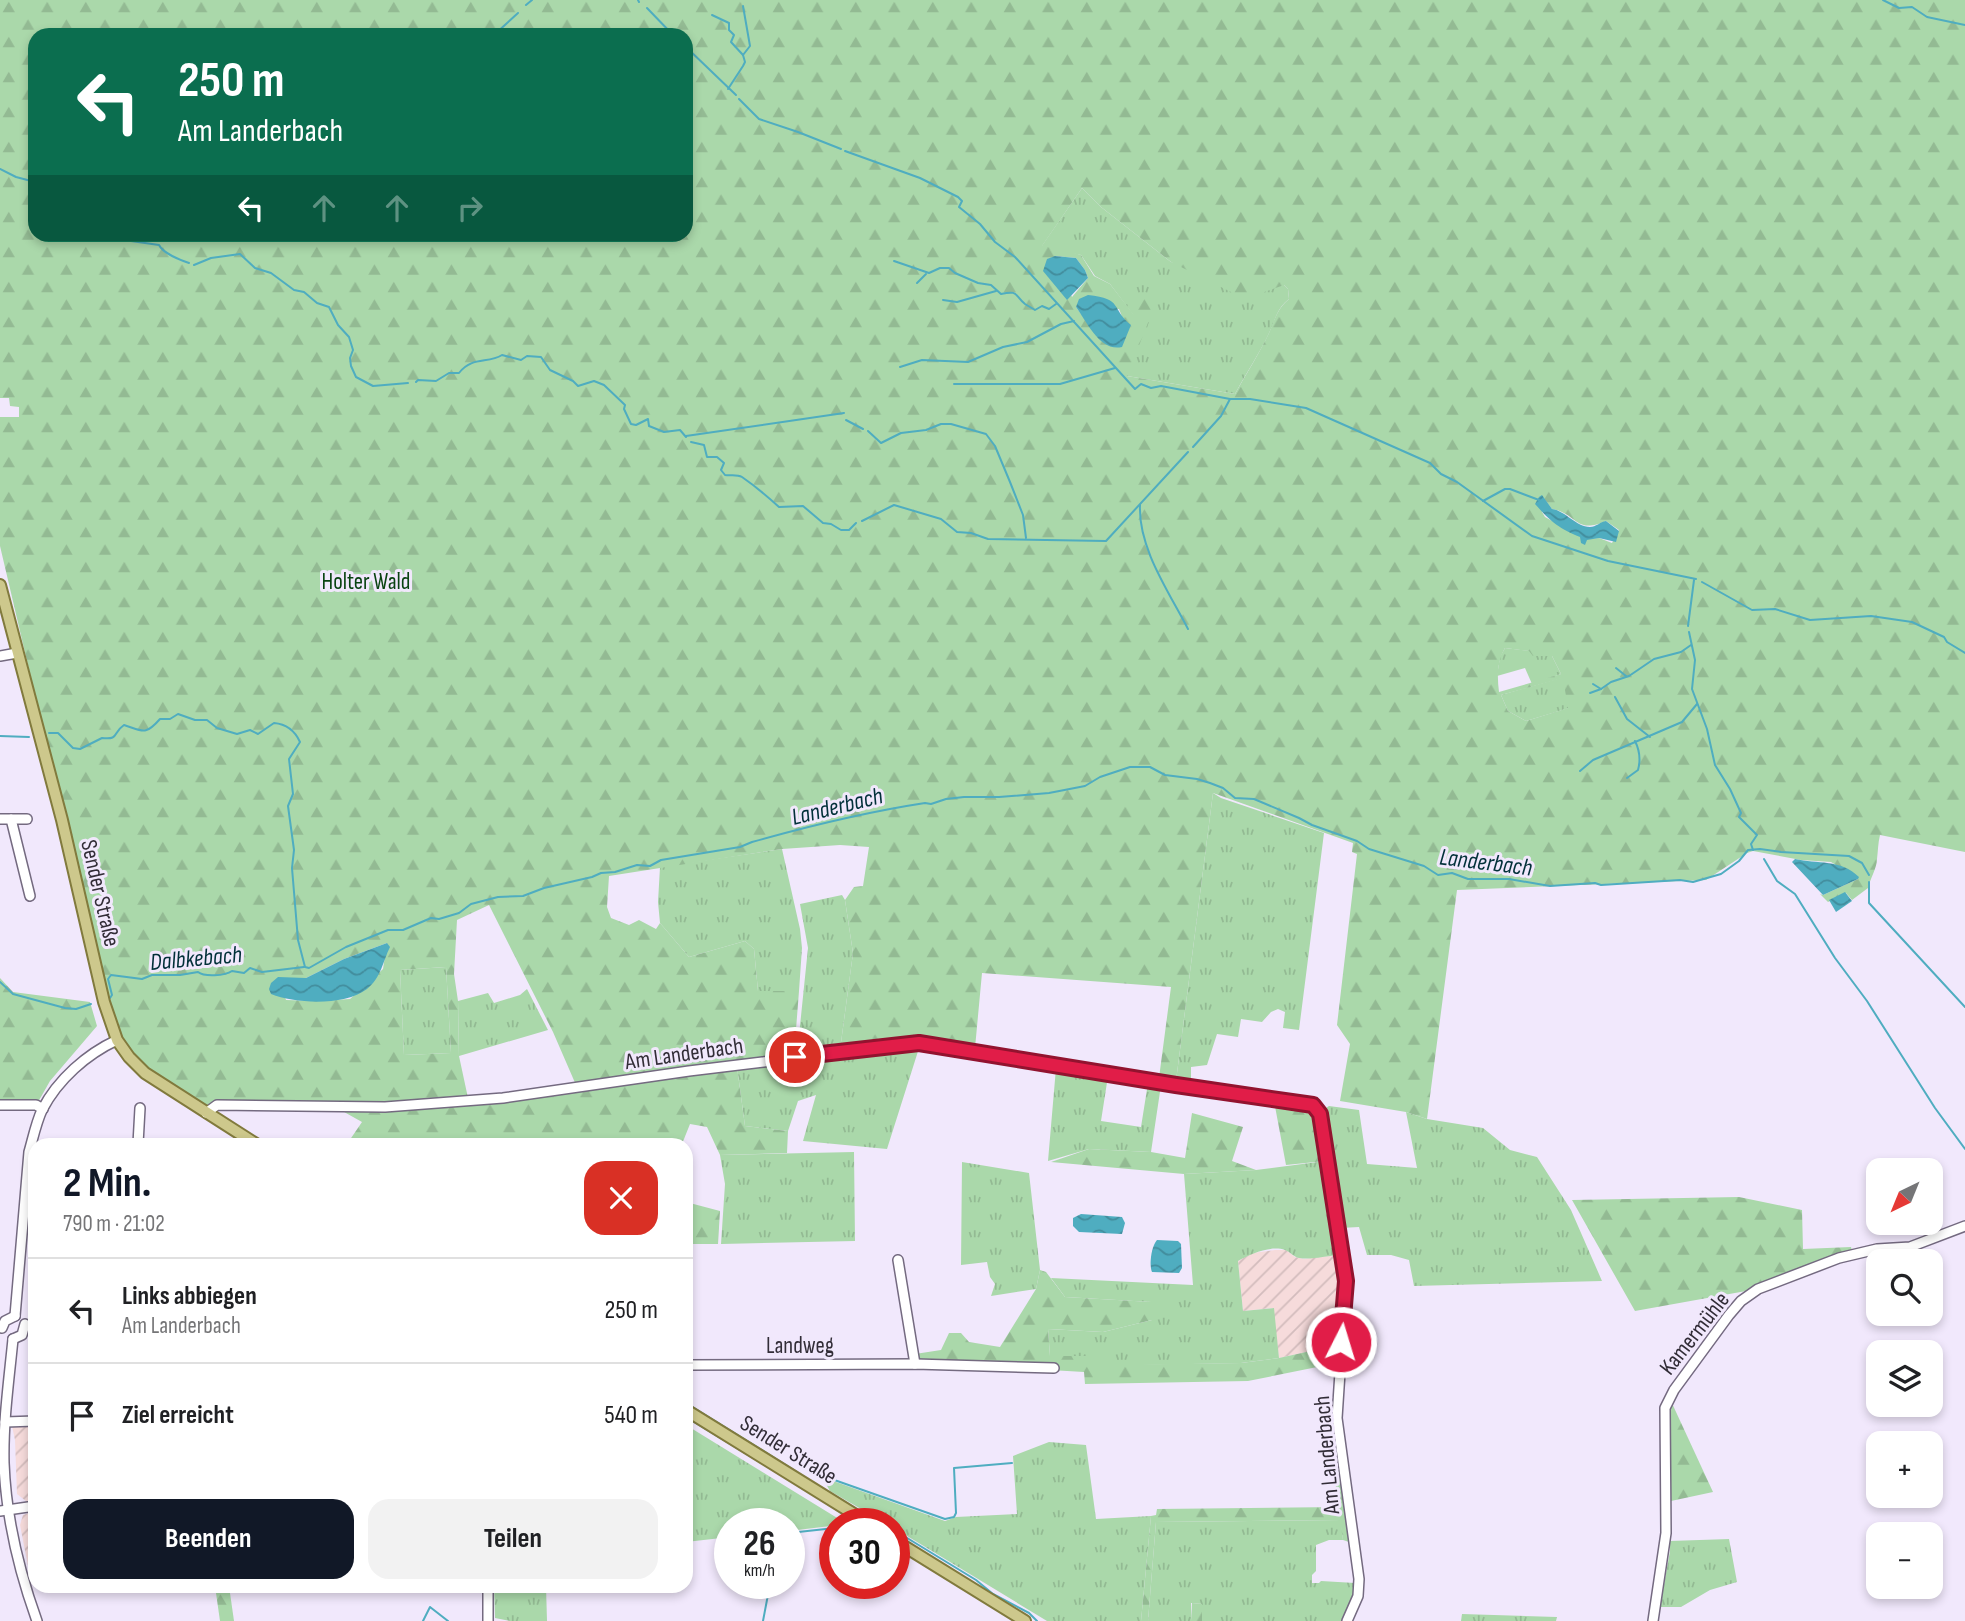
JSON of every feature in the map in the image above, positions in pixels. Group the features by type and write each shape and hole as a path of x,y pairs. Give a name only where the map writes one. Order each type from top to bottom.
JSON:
{"main road":[{"name":"Sender Straße","path":"0,585 40,730 104,1002 117,1040 145,1073 246,1138"},
{"name":"Sender Straße","path":"693,1414 844,1508"},
{"path":"910,1549 1025,1621"}],"street":[{"path":"0,656 17,653"},
{"path":"0,819 27,819"},
{"path":"10,819 30,896"},
{"path":"34,1138 43,1110 73,1069 117,1040"},
{"name":"Am Landerbach","path":"206,1114 217,1105 385,1107 503,1098 676,1073 919,1043 1313,1105 1320,1114 1346,1281 1336,1418 1359,1579 1358,1596 1347,1621"},
{"path":"0,1105 36,1105 43,1110"},
{"path":"138,1138 140,1108"},
{"path":"15,1316 28,1164"},
{"name":"Kamermühle","path":"1653,1621 1666,1533 1665,1408 1674,1390 1729,1315 1741,1301 1758,1289 1795,1274 1854,1254 1877,1249 1910,1247 1965,1226"},
{"path":"898,1260 915,1364"},
{"path":"15,1316 28,1323"},
{"path":"13,1339 1,1328 5,1321 15,1316"},
{"path":"13,1339 23,1335 28,1327"},
{"path":"13,1339 5,1422 5,1510 28,1592"},
{"name":"Landweg","path":"693,1365 915,1364 1054,1368"},
{"path":"5,1422 28,1421"},
{"path":"5,1510 28,1507"},
{"path":"28,1593 37,1621"},
{"path":"488,1593 488,1621"}],"shaded area":[{"path":"1286,1250 1295,1257 1304,1259 1338,1255 1342,1308 1338,1345 1279,1358 1273,1308 1243,1311 1238,1261 1252,1253"},
{"path":"12,1426 28,1426 28,1501 17,1494"},
{"path":"28,1513 28,1566 20,1525 23,1515"}],"green space":[{"name":"Holter Wald","path":"0,0 1965,0 1965,852 1880,835 1877,862 1868,888 1852,900 1846,893 1828,902 1820,894 1858,879 1831,862 1801,860 1753,851 1706,880 1457,890 1427,1119 1406,1112 1340,1101 1350,1044 1337,1025 1357,854 1352,852 1353,843 1213,793 1176,1081 1159,1078 1171,987 982,973 975,1048 920,1040 840,1050 853,953 845,900 854,887 863,886 869,847 840,845 782,849 609,876 607,907 611,918 629,925 639,920 656,929 660,923 689,957 745,941 754,949 758,991 799,991 794,1055 576,1085 553,1032 489,905 457,920 454,974 458,1001 459,1056 468,1098 385,1104 215,1100 204,1109 146,1071 131,1055 111,1019 0,546 0,417 19,417 19,407 10,406 9,398 0,398","holes":["1082,188 1101,207 1171,262 1245,299 1284,285 1288,289 1289,299 1279,310 1235,394 1127,376 1155,305 1142,297 1134,315 1110,284 1094,276 1081,255 1042,246","1055,256 1076,258 1085,270 1088,278 1072,297","1076,307 1119,309 1123,319 1097,336","1542,496 1552,509 1577,522 1588,526 1606,521 1619,530 1612,543 1599,538 1582,539 1545,517 1542,512","1505,648 1529,651 1533,656 1552,656 1561,674 1499,692 1500,659","1563,678 1568,708 1526,721 1508,711 1501,695","387,943 383,969 350,999 286,1000 278,978 306,978 344,959","446,967 451,1053 404,1055 400,970"]},
{"path":"1082,188 1101,207 1171,262 1284,285 1288,289 1289,299 1279,310 1235,394 1127,376 1134,316 1110,284 1095,276 1081,255 1041,247"},
{"path":"1505,648 1530,651 1534,656 1552,656 1561,674 1532,684 1525,668 1497,676 1500,657"},
{"path":"1564,677 1569,708 1526,721 1508,711 1501,695"},
{"path":"1213,793 1324,833 1299,1030 1283,1028 1285,1012 1278,1009 1262,1022 1241,1019 1238,1037 1217,1034 1207,1065 1191,1067 1191,1083 1176,1081"},
{"path":"782,849 800,929 802,948 799,991 758,991 754,949 745,941 689,957 660,923 660,867"},
{"path":"842,895 853,953 840,1050 797,1055 808,948 800,904"},
{"path":"446,967 451,1053 404,1055 400,970"},
{"path":"0,978 13,992 90,1002 97,1026 50,1081 38,1102 0,1101"},
{"path":"527,989 548,1030 459,1056 458,1001 488,993 494,1003 520,995"},
{"path":"920,1045 887,1149 803,1141 816,1095 798,1101 788,1131 745,1126 737,1067"},
{"path":"737,1067 745,1126 788,1131 787,1153 720,1155 707,1127 690,1124 684,1138 351,1138 362,1122 337,1108 386,1109"},
{"path":"1056,1068 1108,1076 1101,1121 1141,1127 1148,1083 1161,1085 1151,1152 1089,1149 1048,1161"},
{"path":"1274,1101 1315,1110 1325,1161 1286,1165"},
{"path":"1329,1106 1359,1110 1367,1164 1417,1168 1406,1112 1427,1119 1483,1128 1510,1150 1537,1157 1571,1210 1602,1281 1414,1286 1409,1260 1391,1255 1367,1255 1359,1227 1340,1228 1326,1108"},
{"path":"1192,1113 1243,1127 1232,1161 1256,1170 1184,1174 1051,1162 1089,1149 1151,1152 1185,1158"},
{"path":"854,1152 855,1241 721,1244 725,1184 720,1155"},
{"path":"1325,1161 1338,1255 1304,1258 1285,1250 1267,1249 1238,1261 1243,1311 1274,1308 1279,1358 1241,1363 1094,1366 1091,1356 1050,1356 1048,1329 1103,1332 1152,1320 1151,1302 1065,1297 1051,1278 1193,1285 1184,1174 1256,1170"},
{"path":"962,1162 1029,1173 1040,1270 1036,1289 991,1296 995,1284 990,1277 987,1262 961,1265"},
{"path":"1739,1197 1802,1210 1803,1249 1851,1247 1852,1251 1746,1291 1635,1311 1572,1200"},
{"path":"693,1204 720,1211 718,1244 693,1244"},
{"path":"1040,1270 1046,1272 1065,1297 1152,1302 1152,1320 1103,1332 1048,1329 1050,1356 1092,1356 1095,1365 1241,1363 1338,1345 1337,1363 1248,1381 1085,1384 1084,1372 918,1362 915,1354 941,1350 949,1333 961,1333 969,1342 1000,1347 1036,1289"},
{"path":"1670,1399 1713,1492 1671,1501"},
{"path":"693,1429 821,1508 819,1527 805,1529 805,1508 714,1508 714,1539 693,1541"},
{"path":"1049,1442 1086,1445 1096,1519 1151,1516 1141,1621 1047,1621 910,1538 910,1508 945,1521 956,1517 1017,1514 1013,1456"},
{"path":"1333,1468 1340,1468 1352,1543 1343,1540 1340,1520 1156,1522 1148,1621 1141,1621 1151,1516 1156,1515 1157,1509 1339,1507"},
{"path":"822,1477 909,1508 859,1508 830,1491"},
{"path":"1341,1520 1343,1540 1329,1540 1316,1545 1316,1571 1312,1575 1312,1583 1355,1583 1356,1592 1341,1621 1202,1621 1202,1604 1191,1603 1191,1621 1148,1621 1156,1522"},
{"path":"1729,1539 1737,1582 1710,1590 1681,1607 1660,1607 1670,1541"},
{"path":"216,1593 230,1593 234,1621 220,1621"},
{"path":"494,1593 546,1593 547,1621 510,1621 495,1618"},
{"path":"1192,1603 1202,1604 1202,1621 1191,1621"},
{"path":"1462,1614 1557,1617 1556,1621 1461,1621"}],"water":[{"path":"1055,256 1076,258 1088,278 1067,300 1043,271 1047,259"},
{"path":"1088,295 1112,302 1131,325 1122,347 1107,345 1101,340 1076,307 1079,299"},
{"path":"1542,495 1552,509 1580,524 1592,527 1606,521 1619,531 1616,542 1599,538 1587,540 1585,545 1581,543 1580,537 1555,524 1535,504"},
{"path":"1795,859 1837,865 1859,877 1823,895 1792,862"},
{"path":"1845,892 1852,901 1836,912 1829,900"},
{"path":"387,943 390,947 379,975 372,985 358,995 320,1002 293,1000 271,994 271,983 278,977 306,978 344,959"},
{"path":"1081,1214 1122,1217 1125,1223 1122,1234 1079,1232 1073,1226 1073,1218"},
{"path":"1157,1240 1178,1241 1181,1244 1182,1268 1179,1273 1152,1272 1151,1256"}],"waterway":[{"path":"526,5 532,0"},
{"path":"1883,0 1899,8 1912,7 1927,17 1965,25"},
{"path":"728,89 743,66 743,55 750,46 743,6"},
{"path":"647,8 666,28"},
{"path":"502,28 518,13"},
{"path":"712,15 729,23 729,30 734,35 731,42 743,55"},
{"path":"693,54 736,95"},
{"path":"739,99 759,119 841,149"},
{"path":"845,151 920,178 958,197 962,201 959,207 980,224 995,242 1015,257 1135,389 1141,384 1151,388 1161,386 1230,399 1250,399 1306,408 1430,463 1441,474 1457,482 1532,536 1608,561 1696,579"},
{"path":"0,169 28,180"},
{"path":"138,242 159,245 168,253 189,263"},
{"path":"194,265 211,258 240,254 255,268 271,273 294,290 304,292 317,303 329,307 338,325 349,337 353,350 351,366 356,377 373,386 408,383"},
{"path":"894,261 929,273 940,268 949,268 978,283 991,285 1001,294 1014,293 1035,310 1042,306 1049,309 1056,304"},
{"path":"917,283 926,274"},
{"path":"943,300 957,302 996,291"},
{"path":"900,367 922,360 968,362 1003,347 1027,342 1061,324 1074,321"},
{"path":"416,382 436,381 449,373 459,373 469,364 502,355 521,360 527,356 541,357 550,370 578,386 594,381 604,385 625,405 624,409 631,424 636,425 648,419 649,426 664,432 680,430 686,437"},
{"path":"954,384 1060,384 1115,368"},
{"path":"1193,447 1221,416 1230,399"},
{"path":"686,436 844,413"},
{"path":"846,420 863,429"},
{"path":"868,431 881,443 901,433 926,430 941,424 951,424 986,434 995,446 1023,515 1026,538"},
{"path":"691,442 704,445 707,457 717,457 724,463 721,470 725,475 742,477 779,507 803,506 823,523 841,530 849,530 856,523"},
{"path":"862,521 894,505 941,519 957,532 971,533 988,539 1106,541 1188,452"},
{"path":"1483,501 1505,489 1539,500"},
{"path":"1140,505 1149,553 1188,629"},
{"path":"1688,626 1694,580"},
{"path":"1702,582 1752,610 1775,609 1810,620 1871,616 1912,622 1944,637 1947,642 1965,653"},
{"path":"1689,632 1695,660 1692,689 1707,729 1715,765 1730,789 1741,813 1739,817 1757,835 1751,844 1753,850"},
{"path":"1590,693 1629,676 1654,659 1681,652 1691,645"},
{"path":"1616,668 1626,676"},
{"path":"1593,684 1601,689"},
{"path":"1615,697 1627,719 1650,737"},
{"path":"1580,771 1593,760 1682,722 1697,704"},
{"name":"Landerbach","path":"49,733 58,733 73,748 80,749 102,738 114,737 124,725 144,731 160,719 170,719 178,714 195,720 207,720 217,728 237,734 250,730 258,734 274,723 293,731 300,742 289,759 293,794 288,806 294,850 292,868 298,940 305,967 309,968 346,947 388,930 403,930 431,918 439,919 459,913 471,904 498,897 523,896 601,873 637,865 650,866 661,860 740,847 795,830 881,811 931,804 946,799 1049,793 1085,786 1100,777 1130,767 1150,767 1165,775 1210,783 1223,788 1235,798 1254,799 1312,825 1357,841 1369,849 1424,866 1438,875 1452,873 1468,879 1509,879 1550,886 1680,880 1693,882 1721,874 1739,861 1748,850 1760,849 1849,856 1862,863 1869,875"},
{"name":"Landerbach","path":"0,736 29,737"},
{"path":"1627,778 1638,770 1639,766 1640,755 1635,741"},
{"name":"Landerbach","path":"1764,859 1777,881 1795,894 1835,958 1867,1001 1935,1108 1965,1149"},
{"name":"Landerbach","path":"1869,882 1869,903 1965,1007"},
{"name":"Dalbkebach","path":"110,998 112,995 108,979 111,975 142,979 152,975 198,972 215,975 232,971 244,973 250,968 262,972 304,967"},
{"name":"Dalbkebach","path":"0,982 13,994 65,1008 76,1009 91,1004"},
{"path":"693,1407 797,1472"},
{"path":"693,1421 796,1484"},
{"path":"823,1476 945,1519 954,1517 956,1513 954,1468 1012,1463"},
{"path":"805,1531 819,1530"},
{"path":"910,1540 976,1580 993,1594 1029,1613 1037,1621"},
{"path":"763,1621 767,1599"},
{"path":"423,1621 430,1607 448,1621"}],"route":[{"path":"795,1057 919,1043 1313,1105 1320,1114 1346,1281 1341,1342"}]}
